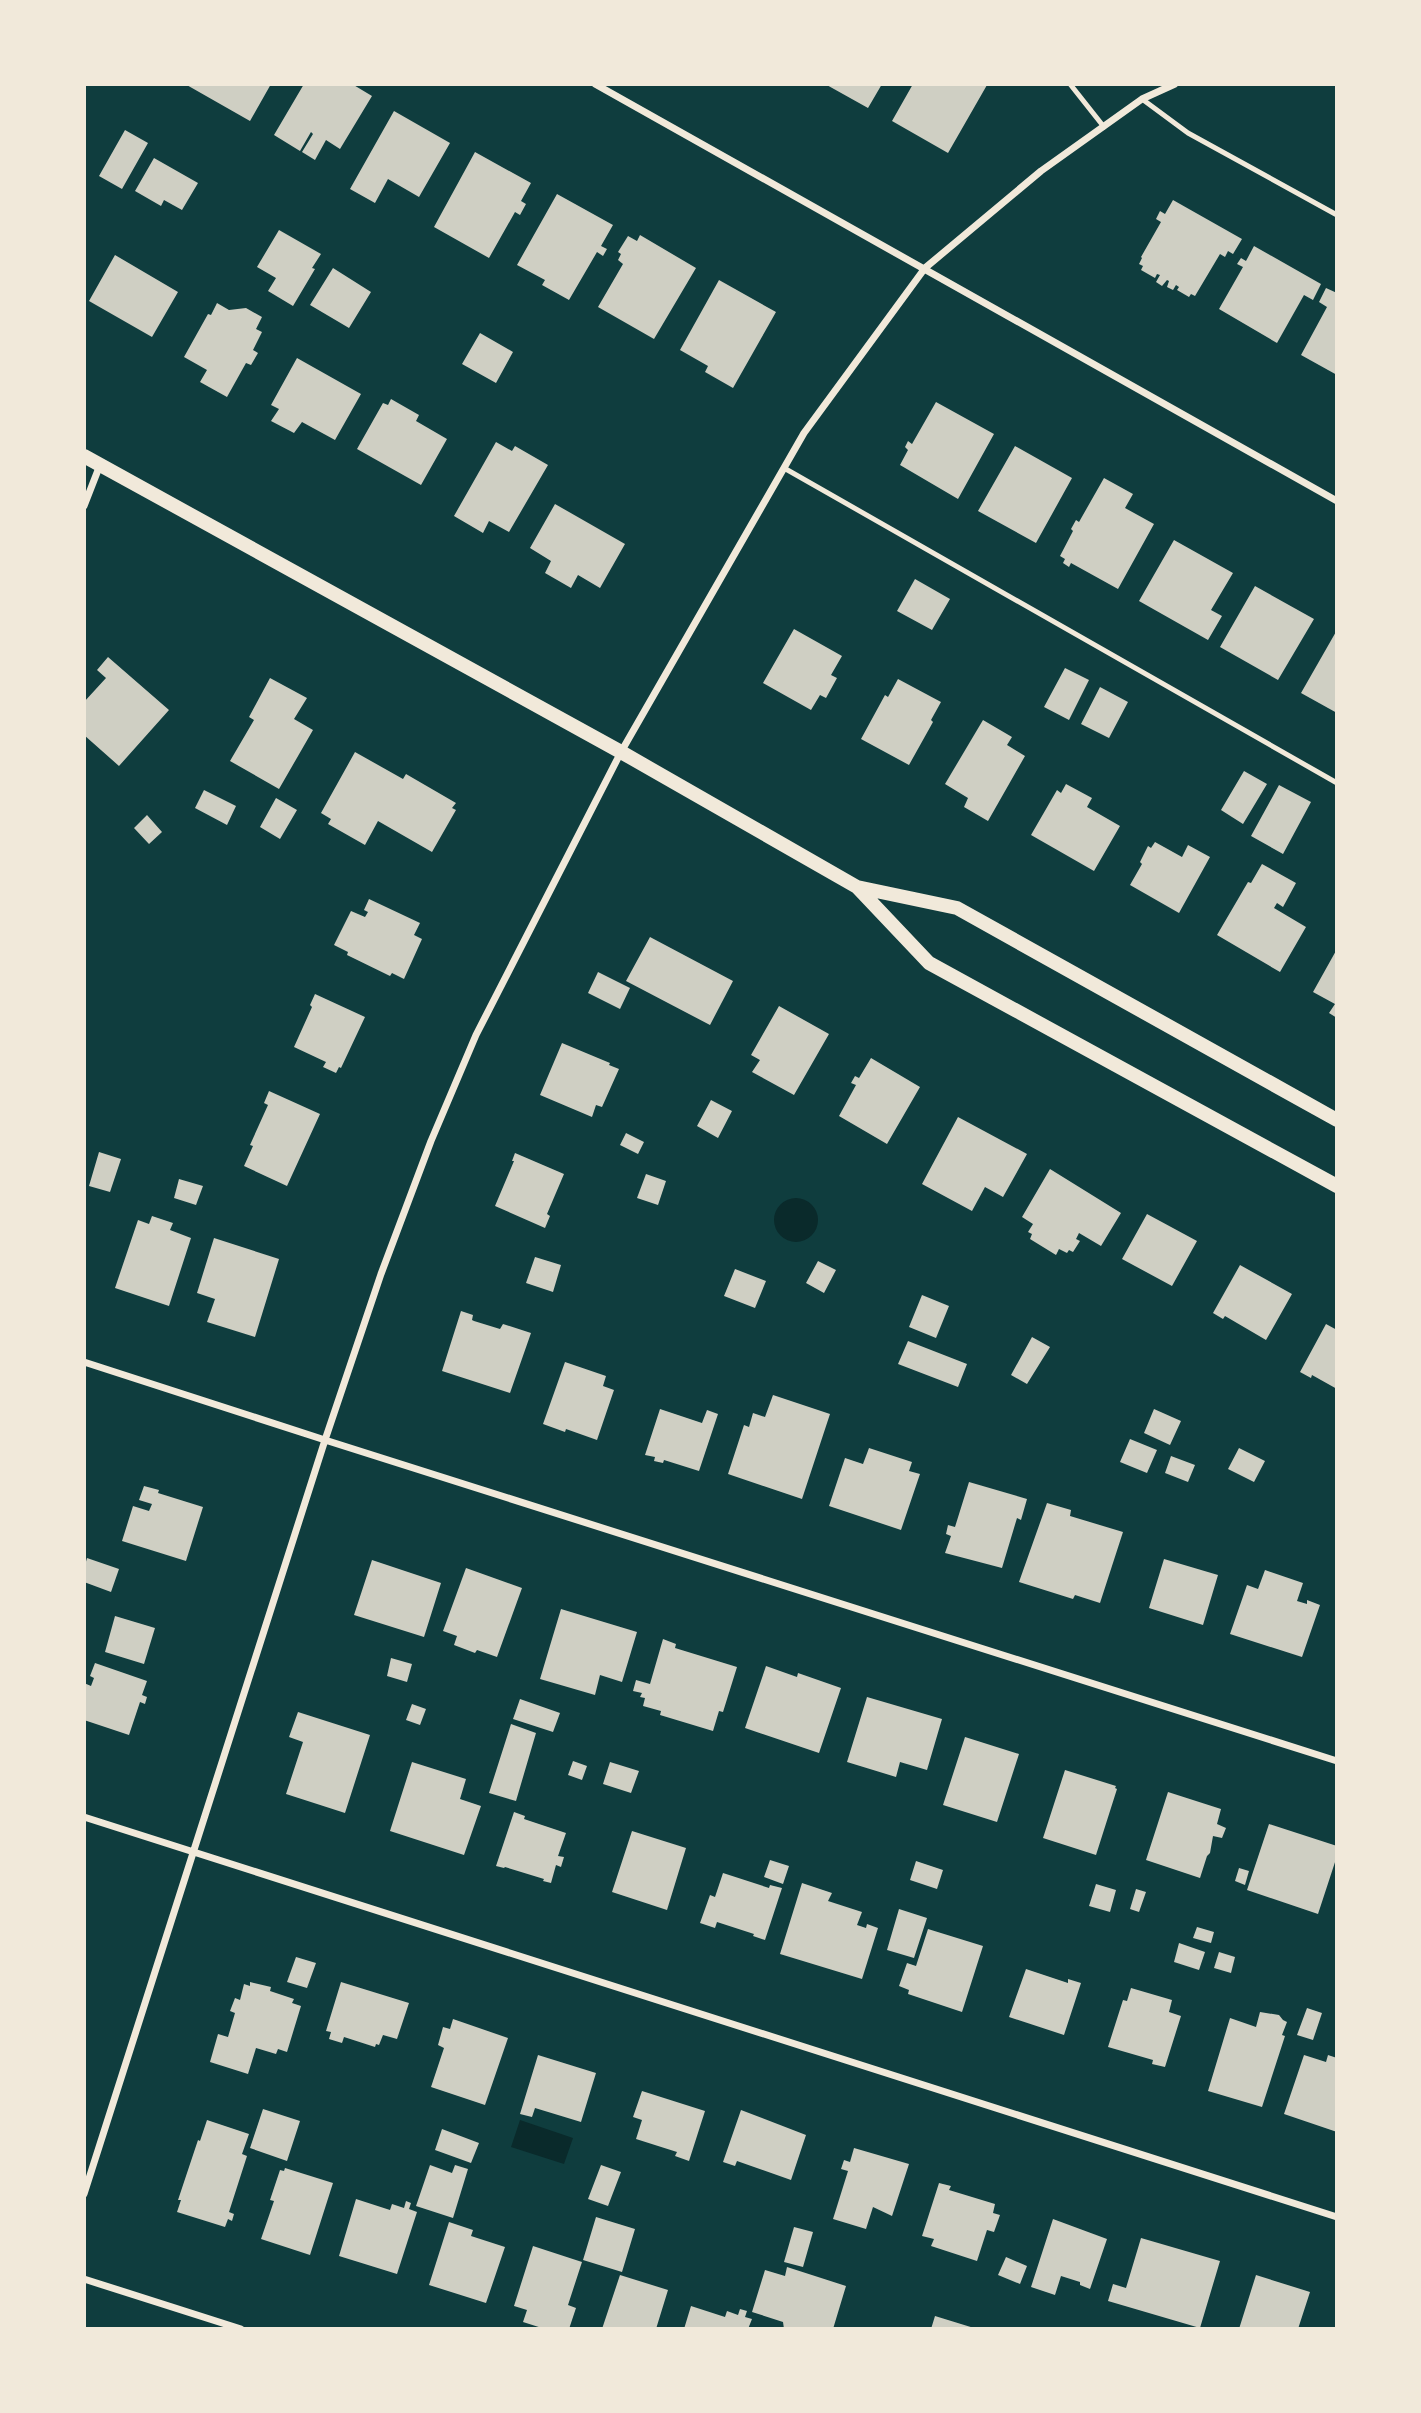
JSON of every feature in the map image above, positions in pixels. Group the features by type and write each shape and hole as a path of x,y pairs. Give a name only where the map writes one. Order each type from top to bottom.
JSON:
{"main road":[{"path":"84,456 621,751 857,887 929,963 1337,1186"},
{"path":"857,887 957,908 1337,1120"}],"street":[{"path":"595,84 1337,501"},
{"path":"84,2194 380,1274 431,1141 477,1035 621,751 804,433 925,268 1041,171 1142,99 1175,84"},
{"path":"84,506 100,465"},
{"path":"84,1362 1337,1761"},
{"path":"84,1817 1337,2217"},
{"path":"84,2279 241,2329"}],"lane":[{"path":"1070,84 1104,127"},
{"path":"1142,99 1188,133 1337,215"},
{"path":"784,468 1337,783"}],"water":[{"path":"796,1198 811,1205 818,1220 811,1235 796,1242 781,1235 774,1220 781,1205"},
{"path":"520,2120 573,2138 564,2164 511,2147"}],"building":[{"path":"185,84 271,84 250,121"},
{"path":"304,84 352,84 372,96 340,149 326,140 315,160 302,152 313,134 311,132 300,151 274,135"},
{"path":"825,84 882,84 868,108"},
{"path":"913,84 987,85 948,153 892,121"},
{"path":"394,111 450,143 419,197 388,179 375,203 350,189"},
{"path":"125,130 148,143 122,189 99,176"},
{"path":"475,152 531,183 521,201 526,204 520,215 515,212 489,258 434,227"},
{"path":"154,158 198,183 182,210 164,200 161,206 135,191"},
{"path":"557,194 613,225 601,246 607,249 603,256 597,252 569,300 542,285 545,280 517,265"},
{"path":"1173,200 1242,239 1233,254 1228,251 1225,257 1220,254 1195,296 1191,294 1189,297 1177,290 1179,287 1176,285 1173,290 1167,287 1167,280 1162,286 1156,282 1160,275 1157,274 1155,278 1141,270 1143,266 1139,264 1161,222 1156,219 1160,211 1165,214"},
{"path":"279,230 321,254 293,306 268,291 276,278 257,267"},
{"path":"640,235 696,268 654,339 598,307 623,264 618,260 621,254 618,252 628,236 637,241"},
{"path":"1254,246 1321,284 1313,300 1304,295 1277,343 1219,309 1243,267 1237,264 1241,258 1246,261"},
{"path":"115,255 178,292 152,337 89,301"},
{"path":"333,268 371,292 349,328 310,305"},
{"path":"719,280 776,312 733,388 705,372 708,366 680,350"},
{"path":"1326,288 1337,293 1337,375 1301,355 1327,307 1319,302"},
{"path":"217,303 229,310 246,308 262,317 256,329 262,332 253,350 258,353 251,365 246,363 227,397 200,382 207,370 184,357"},
{"path":"480,333 513,352 496,383 462,364"},
{"path":"297,358 361,394 335,440 302,422 294,433 271,421 279,409 271,405"},
{"path":"391,399 419,415 416,421 447,439 421,485 357,449 383,403 388,405"},
{"path":"936,402 994,434 958,499 900,465 908,450 905,447 908,441 912,444"},
{"path":"496,442 512,451 515,446 548,465 509,532 489,521 483,533 454,516"},
{"path":"1015,446 1072,478 1036,543 978,511"},
{"path":"1104,478 1133,494 1125,508 1154,524 1118,589 1071,563 1069,567 1063,563 1065,559 1060,556 1076,520 1079,522"},
{"path":"555,504 625,544 600,588 578,575 571,588 545,573 551,561 530,548"},
{"path":"1174,540 1233,573 1211,610 1222,616 1208,640 1139,601"},
{"path":"915,579 950,599 932,630 897,611"},
{"path":"1255,586 1314,619 1278,680 1220,647"},
{"path":"794,629 842,656 831,675 837,678 826,698 820,695 811,710 763,683"},
{"path":"1337,630 1337,713 1301,693"},
{"path":"108,657 169,710 119,766 84,735 84,702 106,678 97,670"},
{"path":"1065,668 1089,680 1069,720 1044,707"},
{"path":"270,678 307,698 294,719 313,730 279,789 230,761 254,720 249,717"},
{"path":"898,679 941,702 909,765 861,739 885,695 888,697"},
{"path":"1100,687 1128,702 1109,738 1081,724"},
{"path":"983,720 1012,737 1007,745 1025,756 988,821 964,807 968,798 945,784"},
{"path":"355,752 403,779 406,774 456,803 452,808 456,810 432,852 378,821 365,845 328,824 331,819 321,813"},
{"path":"1244,771 1267,784 1243,824 1221,810"},
{"path":"1066,784 1092,798 1087,807 1120,826 1094,871 1031,835 1057,790 1061,793"},
{"path":"1279,785 1311,802 1283,854 1251,836"},
{"path":"204,790 236,806 227,825 195,808"},
{"path":"276,798 297,810 280,839 260,827"},
{"path":"147,815 162,832 149,844 134,828"},
{"path":"1155,842 1182,857 1188,845 1210,857 1179,913 1130,885 1148,846 1151,848"},
{"path":"1262,864 1296,883 1283,907 1277,903 1274,908 1306,927 1280,972 1217,935 1248,882 1251,883"},
{"path":"369,899 420,923 414,935 422,939 404,979 392,973 390,976 347,955 348,952 334,945 351,911 365,917 368,912 364,910"},
{"path":"650,937 733,981 710,1025 626,981"},
{"path":"1337,949 1337,1018 1329,1013 1335,1004 1313,992"},
{"path":"598,972 630,988 620,1009 588,993"},
{"path":"315,994 365,1017 341,1068 339,1067 336,1073 323,1067 326,1062 294,1047"},
{"path":"779,1006 829,1034 794,1095 752,1072 760,1060 751,1055"},
{"path":"562,1043 619,1069 602,1107 596,1105 592,1117 540,1095"},
{"path":"871,1058 920,1087 887,1144 839,1116 856,1085 851,1083 855,1076 859,1078"},
{"path":"269,1091 320,1114 287,1186 244,1166 253,1146 250,1145 268,1105 264,1103"},
{"path":"711,1100 732,1111 718,1138 697,1126"},
{"path":"958,1117 1027,1154 1003,1197 985,1187 972,1211 922,1184"},
{"path":"626,1133 644,1142 638,1154 620,1145"},
{"path":"99,1152 121,1159 110,1192 89,1186"},
{"path":"515,1153 564,1174 547,1214 550,1216 545,1228 495,1206"},
{"path":"1050,1169 1121,1213 1101,1246 1079,1233 1076,1239 1080,1241 1073,1252 1069,1250 1067,1253 1059,1249 1056,1255 1030,1239 1032,1234 1028,1232 1033,1224 1022,1217"},
{"path":"646,1174 666,1181 658,1205 637,1198"},
{"path":"179,1179 203,1186 196,1205 174,1198"},
{"path":"1147,1214 1197,1241 1172,1286 1122,1259"},
{"path":"152,1216 173,1223 170,1230 191,1238 169,1306 115,1288 138,1220 149,1224"},
{"path":"214,1238 279,1259 255,1337 207,1322 215,1299 197,1293"},
{"path":"535,1257 561,1265 553,1292 526,1283"},
{"path":"818,1261 836,1270 824,1293 806,1283"},
{"path":"1240,1265 1292,1294 1266,1340 1225,1316 1223,1319 1213,1313"},
{"path":"735,1269 766,1281 755,1308 724,1296"},
{"path":"922,1295 949,1306 936,1338 909,1327"},
{"path":"461,1311 473,1315 474,1321 500,1329 503,1324 531,1333 510,1393 442,1371"},
{"path":"1326,1324 1337,1330 1337,1389 1312,1375 1311,1378 1300,1372"},
{"path":"1032,1337 1050,1347 1027,1384 1011,1375"},
{"path":"908,1341 967,1364 958,1387 898,1364"},
{"path":"565,1362 606,1376 603,1386 614,1390 597,1440 543,1424"},
{"path":"773,1395 830,1414 802,1499 728,1474 744,1425 749,1427 753,1413 765,1417"},
{"path":"660,1409 702,1423 707,1410 718,1414 699,1471 664,1460 663,1463 654,1461 655,1457 645,1455"},
{"path":"1154,1409 1181,1421 1170,1445 1144,1433"},
{"path":"1130,1439 1157,1450 1147,1473 1120,1462"},
{"path":"869,1448 912,1462 909,1471 920,1474 901,1530 829,1506 845,1458 863,1464"},
{"path":"1239,1448 1265,1461 1254,1482 1228,1469"},
{"path":"1171,1456 1195,1465 1188,1482 1165,1473"},
{"path":"969,1482 1027,1499 1021,1520 1017,1518 1002,1568 945,1553 951,1536 946,1534 948,1525 955,1527"},
{"path":"144,1486 203,1507 186,1561 122,1541 133,1506 149,1511 152,1504 139,1500"},
{"path":"1047,1503 1071,1510 1070,1516 1123,1532 1100,1603 1075,1595 1073,1599 1019,1582"},
{"path":"87,1558 119,1569 111,1592 84,1582"},
{"path":"1164,1559 1218,1575 1203,1625 1149,1608"},
{"path":"372,1560 441,1583 424,1637 354,1615"},
{"path":"466,1568 522,1588 497,1657 454,1645 457,1636 443,1631"},
{"path":"1265,1570 1303,1583 1297,1601 1307,1604 1307,1600 1320,1605 1302,1657 1230,1634 1247,1585 1258,1589"},
{"path":"561,1609 637,1632 622,1682 600,1675 595,1695 540,1679"},
{"path":"115,1616 155,1628 144,1664 105,1652"},
{"path":"663,1639 676,1644 675,1648 737,1667 723,1712 719,1711 713,1731 660,1715 661,1711 643,1706 645,1698 640,1697 642,1693 633,1691 636,1680 650,1684"},
{"path":"391,1658 412,1664 407,1682 387,1676"},
{"path":"95,1663 147,1681 142,1695 147,1697 145,1704 140,1702 129,1735 84,1720 84,1683 91,1686 94,1678 90,1676"},
{"path":"766,1666 797,1677 798,1673 841,1688 819,1753 745,1728"},
{"path":"867,1697 942,1719 927,1770 900,1762 896,1777 847,1762"},
{"path":"520,1699 560,1713 553,1732 513,1719"},
{"path":"412,1704 426,1709 420,1725 406,1720"},
{"path":"298,1712 370,1735 345,1813 286,1794 303,1742 289,1737"},
{"path":"511,1724 536,1733 516,1801 489,1793"},
{"path":"965,1737 1019,1754 997,1822 943,1805"},
{"path":"573,1761 587,1766 582,1780 568,1775"},
{"path":"412,1762 466,1779 460,1799 481,1806 464,1855 390,1831"},
{"path":"610,1762 639,1771 631,1793 603,1784"},
{"path":"1065,1770 1116,1786 1096,1855 1043,1838"},
{"path":"1168,1792 1221,1809 1217,1824 1226,1828 1222,1838 1213,1836 1210,1853 1200,1878 1146,1860"},
{"path":"514,1812 525,1816 524,1819 566,1833 558,1856 564,1857 561,1867 556,1865 551,1883 496,1866"},
{"path":"1269,1824 1337,1846 1337,1856 1318,1914 1247,1890"},
{"path":"632,1831 686,1848 667,1910 612,1892"},
{"path":"770,1860 789,1866 783,1884 764,1877"},
{"path":"916,1861 943,1870 937,1889 910,1880"},
{"path":"1239,1868 1249,1871 1245,1885 1235,1881"},
{"path":"723,1873 769,1888 770,1885 782,1888 765,1940 717,1922 715,1928 700,1923 710,1895 715,1897"},
{"path":"802,1883 832,1893 828,1901 862,1912 857,1925 866,1928 867,1924 878,1928 862,1979 780,1954"},
{"path":"1096,1884 1116,1890 1110,1912 1089,1906"},
{"path":"1136,1889 1146,1892 1139,1912 1130,1909"},
{"path":"899,1909 927,1918 914,1958 887,1950"},
{"path":"1197,1927 1214,1932 1211,1943 1193,1938"},
{"path":"928,1929 983,1946 962,2012 908,1994 909,1990 899,1986 907,1963 916,1966"},
{"path":"1179,1943 1205,1952 1199,1970 1174,1962"},
{"path":"1219,1952 1235,1957 1231,1973 1214,1968"},
{"path":"296,1957 316,1963 307,1988 287,1982"},
{"path":"1026,1969 1068,1983 1068,1979 1081,1983 1064,2035 1009,2017"},
{"path":"250,1982 271,1987 270,1991 294,1999 292,2003 301,2006 287,2052 278,2049 276,2054 256,2048 248,2074 210,2062 218,2034 228,2037 235,2013 230,2011 235,1998 240,2000 244,1984 250,1986"},
{"path":"341,1982 409,2003 397,2039 383,2035 379,2045 376,2044 375,2047 344,2037 342,2043 329,2039 331,2032 326,2031"},
{"path":"1131,1988 1172,2000 1169,2012 1181,2016 1165,2067 1152,2064 1153,2060 1108,2047 1123,2000 1127,2001"},
{"path":"1307,2008 1322,2013 1313,2040 1297,2035"},
{"path":"1260,2012 1279,2015 1287,2022 1262,2107 1208,2091 1230,2018 1256,2027"},
{"path":"453,2019 508,2038 485,2105 431,2087 444,2048 438,2045 443,2027 450,2029"},
{"path":"538,2055 596,2073 581,2122 535,2108 532,2117 520,2114"},
{"path":"1304,2055 1326,2062 1328,2055 1337,2058 1337,2132 1284,2114"},
{"path":"642,2091 705,2111 689,2161 675,2156 677,2152 636,2139 642,2120 633,2117"},
{"path":"263,2109 300,2121 287,2161 250,2148"},
{"path":"741,2110 806,2135 791,2180 737,2161 735,2166 723,2162"},
{"path":"207,2120 249,2134 242,2154 247,2156 229,2212 234,2214 232,2221 228,2219 225,2227 177,2212 181,2200 178,2200"},
{"path":"442,2129 479,2143 471,2163 435,2150"},
{"path":"854,2148 909,2164 892,2216 873,2207 866,2229 833,2219 848,2171 841,2169 844,2160 850,2162"},
{"path":"430,2165 452,2173 455,2165 468,2169 453,2218 416,2206"},
{"path":"601,2165 621,2172 608,2206 588,2199"},
{"path":"285,2168 333,2183 310,2255 261,2239 274,2201 270,2200 280,2170 284,2171"},
{"path":"939,2183 951,2186 949,2190 995,2204 993,2213 1000,2215 994,2232 987,2230 977,2261 931,2246 934,2239 922,2236"},
{"path":"356,2199 390,2210 392,2204 404,2208 406,2201 411,2203 409,2209 417,2212 397,2274 339,2256"},
{"path":"596,2217 635,2229 622,2272 583,2260"},
{"path":"1053,2219 1107,2239 1090,2289 1080,2285 1080,2282 1061,2276 1055,2295 1031,2287"},
{"path":"449,2222 473,2230 471,2236 505,2247 486,2303 429,2285"},
{"path":"794,2227 813,2232 803,2267 784,2262"},
{"path":"1141,2238 1220,2261 1200,2328 1108,2301 1113,2284 1126,2288"},
{"path":"533,2246 582,2262 568,2305 576,2308 569,2329 545,2329 523,2322 527,2310 514,2306"},
{"path":"1006,2257 1027,2266 1020,2284 998,2275"},
{"path":"787,2267 846,2286 833,2329 784,2329 783,2322 752,2312 765,2270 785,2276"},
{"path":"620,2275 668,2290 656,2329 602,2329"},
{"path":"1256,2275 1310,2292 1298,2329 1239,2329"},
{"path":"691,2306 725,2317 727,2311 738,2315 740,2309 747,2311 745,2317 752,2319 748,2329 684,2329"},
{"path":"935,2316 974,2328 974,2329 931,2329"}]}
